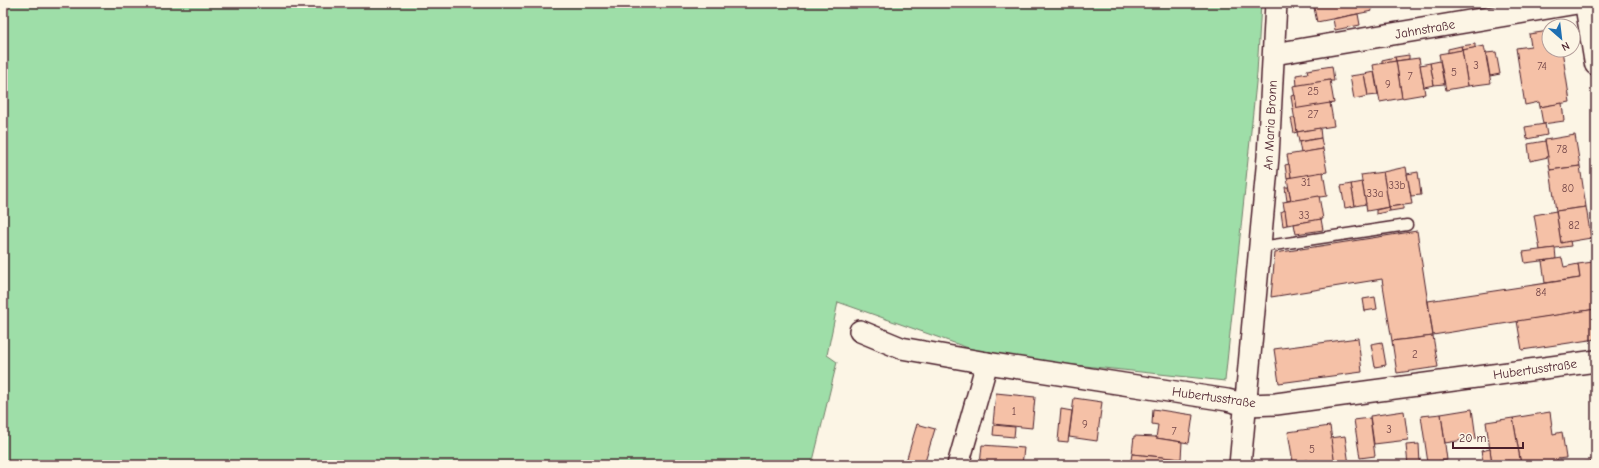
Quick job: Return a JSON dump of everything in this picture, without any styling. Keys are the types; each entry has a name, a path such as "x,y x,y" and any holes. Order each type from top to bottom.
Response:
{"main road":[{"path":"1586,3 1596,64"}],"street":[{"name":"An Maria Bronn","path":"1240,465 1247,405 1261,247 1268,157 1276,3"},
{"name":"Jahnstraße","path":"1274,54 1576,3"},
{"name":"Hubertusstraße","path":"860,331 901,348 987,363 1228,400 1247,405 1276,404 1596,361"},
{"path":"958,465 987,363"}],"lane":[{"path":"1261,247 1408,225"}],"green space":[{"path":"3,3 1261,3 1257,73 1225,381 991,356 838,302 827,355 837,362 812,465 3,465"}],"building":[{"path":"1313,3 1370,3 1372,11 1317,22"},
{"path":"1358,14 1360,25 1335,30 1333,19"},
{"path":"1541,32 1541,58 1563,58 1570,102 1540,107 1539,102 1525,105 1516,48 1531,46 1529,34"},
{"path":"1475,44 1475,48 1462,50 1461,46"},
{"path":"1461,46 1462,50 1448,53 1448,49"},
{"path":"1484,46 1491,83 1468,86 1462,50"},
{"path":"1462,50 1468,86 1446,90 1439,54"},
{"path":"1496,52 1500,74 1490,76 1486,53"},
{"path":"1409,55 1409,59 1396,61 1395,57"},
{"path":"1395,57 1396,61 1382,64 1382,60"},
{"path":"1419,58 1425,94 1402,98 1396,61"},
{"path":"1396,61 1402,98 1380,102 1373,65"},
{"path":"1440,61 1444,84 1434,85 1430,63"},
{"path":"1430,63 1434,85 1424,87 1420,65"},
{"path":"1332,66 1334,81 1330,80 1297,86 1296,75 1308,73 1307,70"},
{"path":"1374,72 1378,95 1368,96 1364,74"},
{"path":"1364,74 1368,96 1354,99 1350,76"},
{"path":"1330,80 1334,103 1297,109 1293,86"},
{"path":"1295,95 1297,109 1293,109 1291,96"},
{"path":"1330,103 1334,126 1297,132 1293,109"},
{"path":"1562,103 1564,121 1543,124 1540,107"},
{"path":"1291,118 1295,118 1297,132 1294,133"},
{"path":"1545,124 1547,135 1527,139 1525,127"},
{"path":"1320,128 1321,138 1299,142 1297,132"},
{"path":"1575,135 1580,166 1550,170 1545,140"},
{"path":"1321,138 1323,149 1301,153 1299,142"},
{"path":"1545,141 1548,157 1530,161 1528,144"},
{"path":"1323,149 1327,172 1291,178 1287,155"},
{"path":"1289,164 1291,177 1287,178 1285,165"},
{"path":"1580,166 1586,207 1556,211 1550,170"},
{"path":"1406,167 1412,204 1389,207 1383,172"},
{"path":"1323,172 1327,196 1291,201 1287,178"},
{"path":"1383,172 1389,207 1367,211 1361,175"},
{"path":"1418,172 1421,195 1411,196 1407,174"},
{"path":"1362,182 1366,204 1355,206 1351,184"},
{"path":"1351,184 1355,206 1345,208 1341,186"},
{"path":"1285,187 1288,187 1291,200 1287,201"},
{"path":"1319,196 1323,219 1287,225 1283,202"},
{"path":"1403,205 1403,209 1390,211 1389,207"},
{"path":"1389,207 1390,211 1376,214 1376,210"},
{"path":"1586,207 1591,238 1561,243 1556,211"},
{"path":"1285,210 1287,225 1283,226 1281,212"},
{"path":"1556,211 1561,243 1570,241 1571,246 1540,250 1534,215"},
{"path":"1321,219 1323,230 1296,234 1294,224"},
{"path":"1417,231 1433,336 1392,341 1382,279 1271,297 1275,253"},
{"path":"1555,248 1556,259 1525,263 1523,252"},
{"path":"1562,258 1564,267 1578,264 1580,278 1545,283 1542,261"},
{"path":"1593,262 1596,282 1596,309 1433,335 1428,301 1580,278 1578,264"},
{"path":"1375,297 1377,309 1365,311 1363,299"},
{"path":"1596,309 1596,339 1522,350 1517,321"},
{"path":"1433,336 1438,367 1397,373 1392,341"},
{"path":"1358,338 1362,372 1279,383 1274,349"},
{"path":"1382,342 1386,365 1375,367 1371,344"},
{"path":"996,393 1035,397 1032,428 993,424"},
{"path":"1074,398 1102,402 1097,441 1069,437"},
{"path":"1061,409 1072,411 1068,442 1058,441"},
{"path":"1153,409 1193,415 1189,443 1156,438 1158,425 1152,424"},
{"path":"1472,409 1476,438 1445,443 1441,414"},
{"path":"1404,411 1408,440 1374,444 1370,416"},
{"path":"1550,412 1553,434 1562,432 1566,458 1557,459 1558,465 1521,465 1513,418"},
{"path":"1441,414 1447,460 1428,463 1421,416"},
{"path":"1370,418 1375,456 1360,458 1354,420"},
{"path":"1513,418 1521,465 1509,465 1509,461 1492,464 1486,422"},
{"path":"917,424 935,429 924,465 905,465"},
{"path":"994,425 1015,427 1014,437 993,435"},
{"path":"1330,426 1335,462 1309,465 1308,460 1293,462 1288,432"},
{"path":"1134,436 1156,437 1182,442 1181,459 1132,454"},
{"path":"1345,436 1349,465 1335,465 1331,438"},
{"path":"1419,444 1420,464 1408,465 1406,445"},
{"path":"982,445 1024,448 1022,465 980,465"},
{"path":"1490,449 1492,464 1484,465 1481,451"},
{"path":"1132,454 1181,459 1180,465 1130,465"},
{"path":"1509,461 1509,465 1492,464"},
{"path":"1594,461 1595,465 1566,465"}]}
